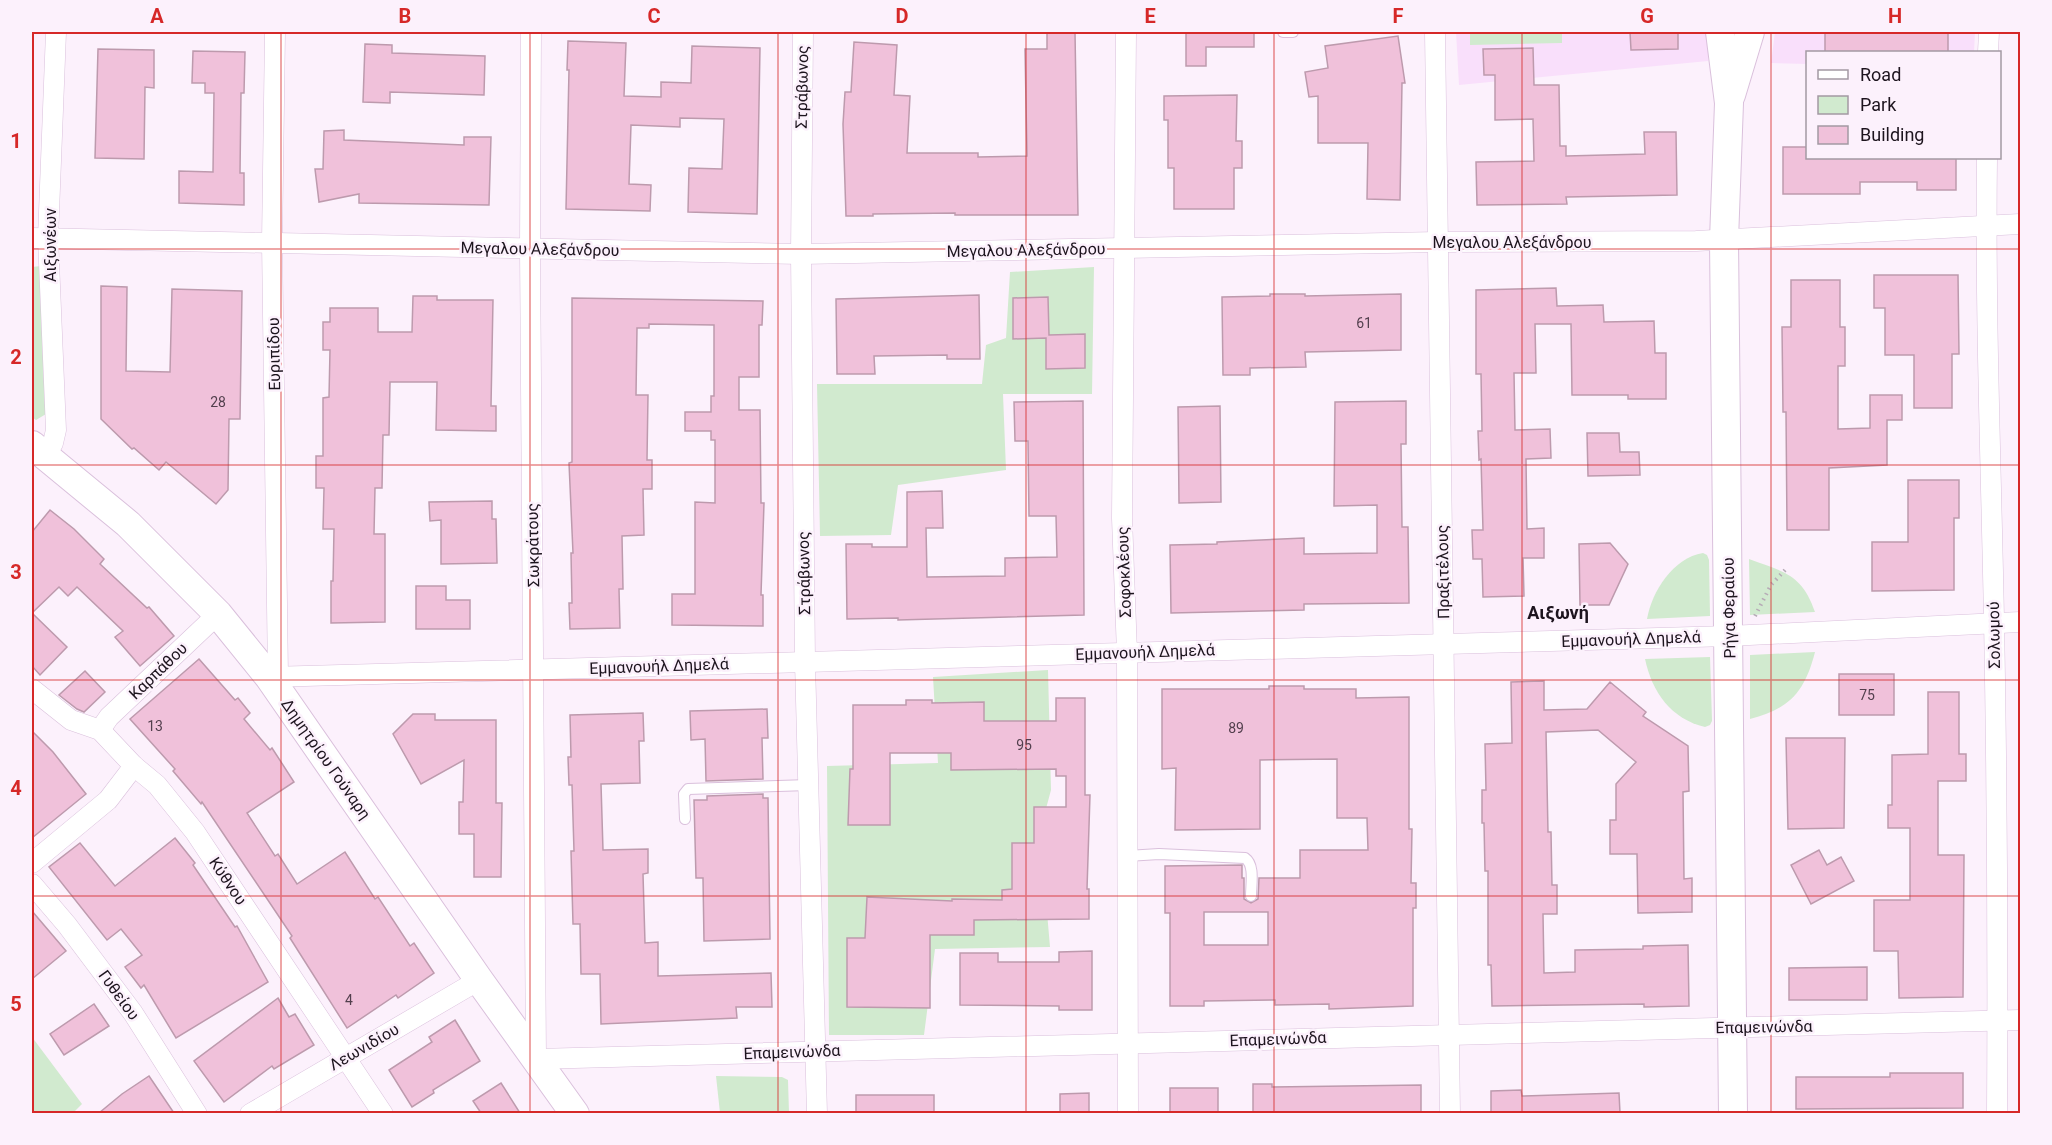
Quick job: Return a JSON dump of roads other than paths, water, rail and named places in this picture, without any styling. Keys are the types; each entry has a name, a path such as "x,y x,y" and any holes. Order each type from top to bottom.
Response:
{"street":[{"name":"Αιξωνέων","path":"39,450 53,443 56,430 40,238 56,32"},
{"name":"Ευριπίδου","path":"274,677 272,242 275,32"},
{"name":"Σωκράτους","path":"531,32 536,1059"},
{"name":"Στράβωνος","path":"803,32 801,254 805,662 817,1113"},
{"name":"Σοφοκλέους","path":"1126,32 1122,518 1127,653 1128,1113"},
{"name":"Πραξιτέλους","path":"1435,32 1450,1113"},
{"name":"Ρήγα Φεραίου","path":"1720,32 1729,103 1724,240 1738,636 1732,1027 1733,1113"},
{"name":"Ρήγα Φεραίου","path":"1729,103 1750,32"},
{"path":"1988,51 1989,32"},
{"name":"Σολωμού","path":"1987,159 1986,225 1994,622 1997,1113"},
{"name":"Μεγαλου Αλεξάνδρου","path":"40,238 801,254 1438,242 1724,240 2020,224"},
{"name":"Δημητρίου Γούναρη","path":"39,450 128,524 218,614 274,677 479,981 575,1113"},
{"name":"Καρπάθου","path":"100,730 109,717 218,614"},
{"name":"Εμμανουήλ Δημελά","path":"274,677 1738,636 2020,622"},
{"name":"Κύθνου","path":"32,689 70,720 100,730 134,766 157,785 195,832 383,1113"},
{"path":"32,864 108,800 134,766"},
{"name":"Γυθείου","path":"32,884 67,925 133,1013 197,1113"},
{"name":"Λεωνιδίου","path":"250,1113 479,981"},
{"name":"Επαμεινώνδα","path":"536,1059 2020,1020"}],"lane":[{"path":"1283,32 1293,32"},
{"path":"685,819 684,794 688,789 809,785"},
{"path":"1127,856 1159,854 1245,858 1250,861 1251,866 1251,896"}],"district":[{"name":"Αιξωνή","path":"1558,612"}]}
